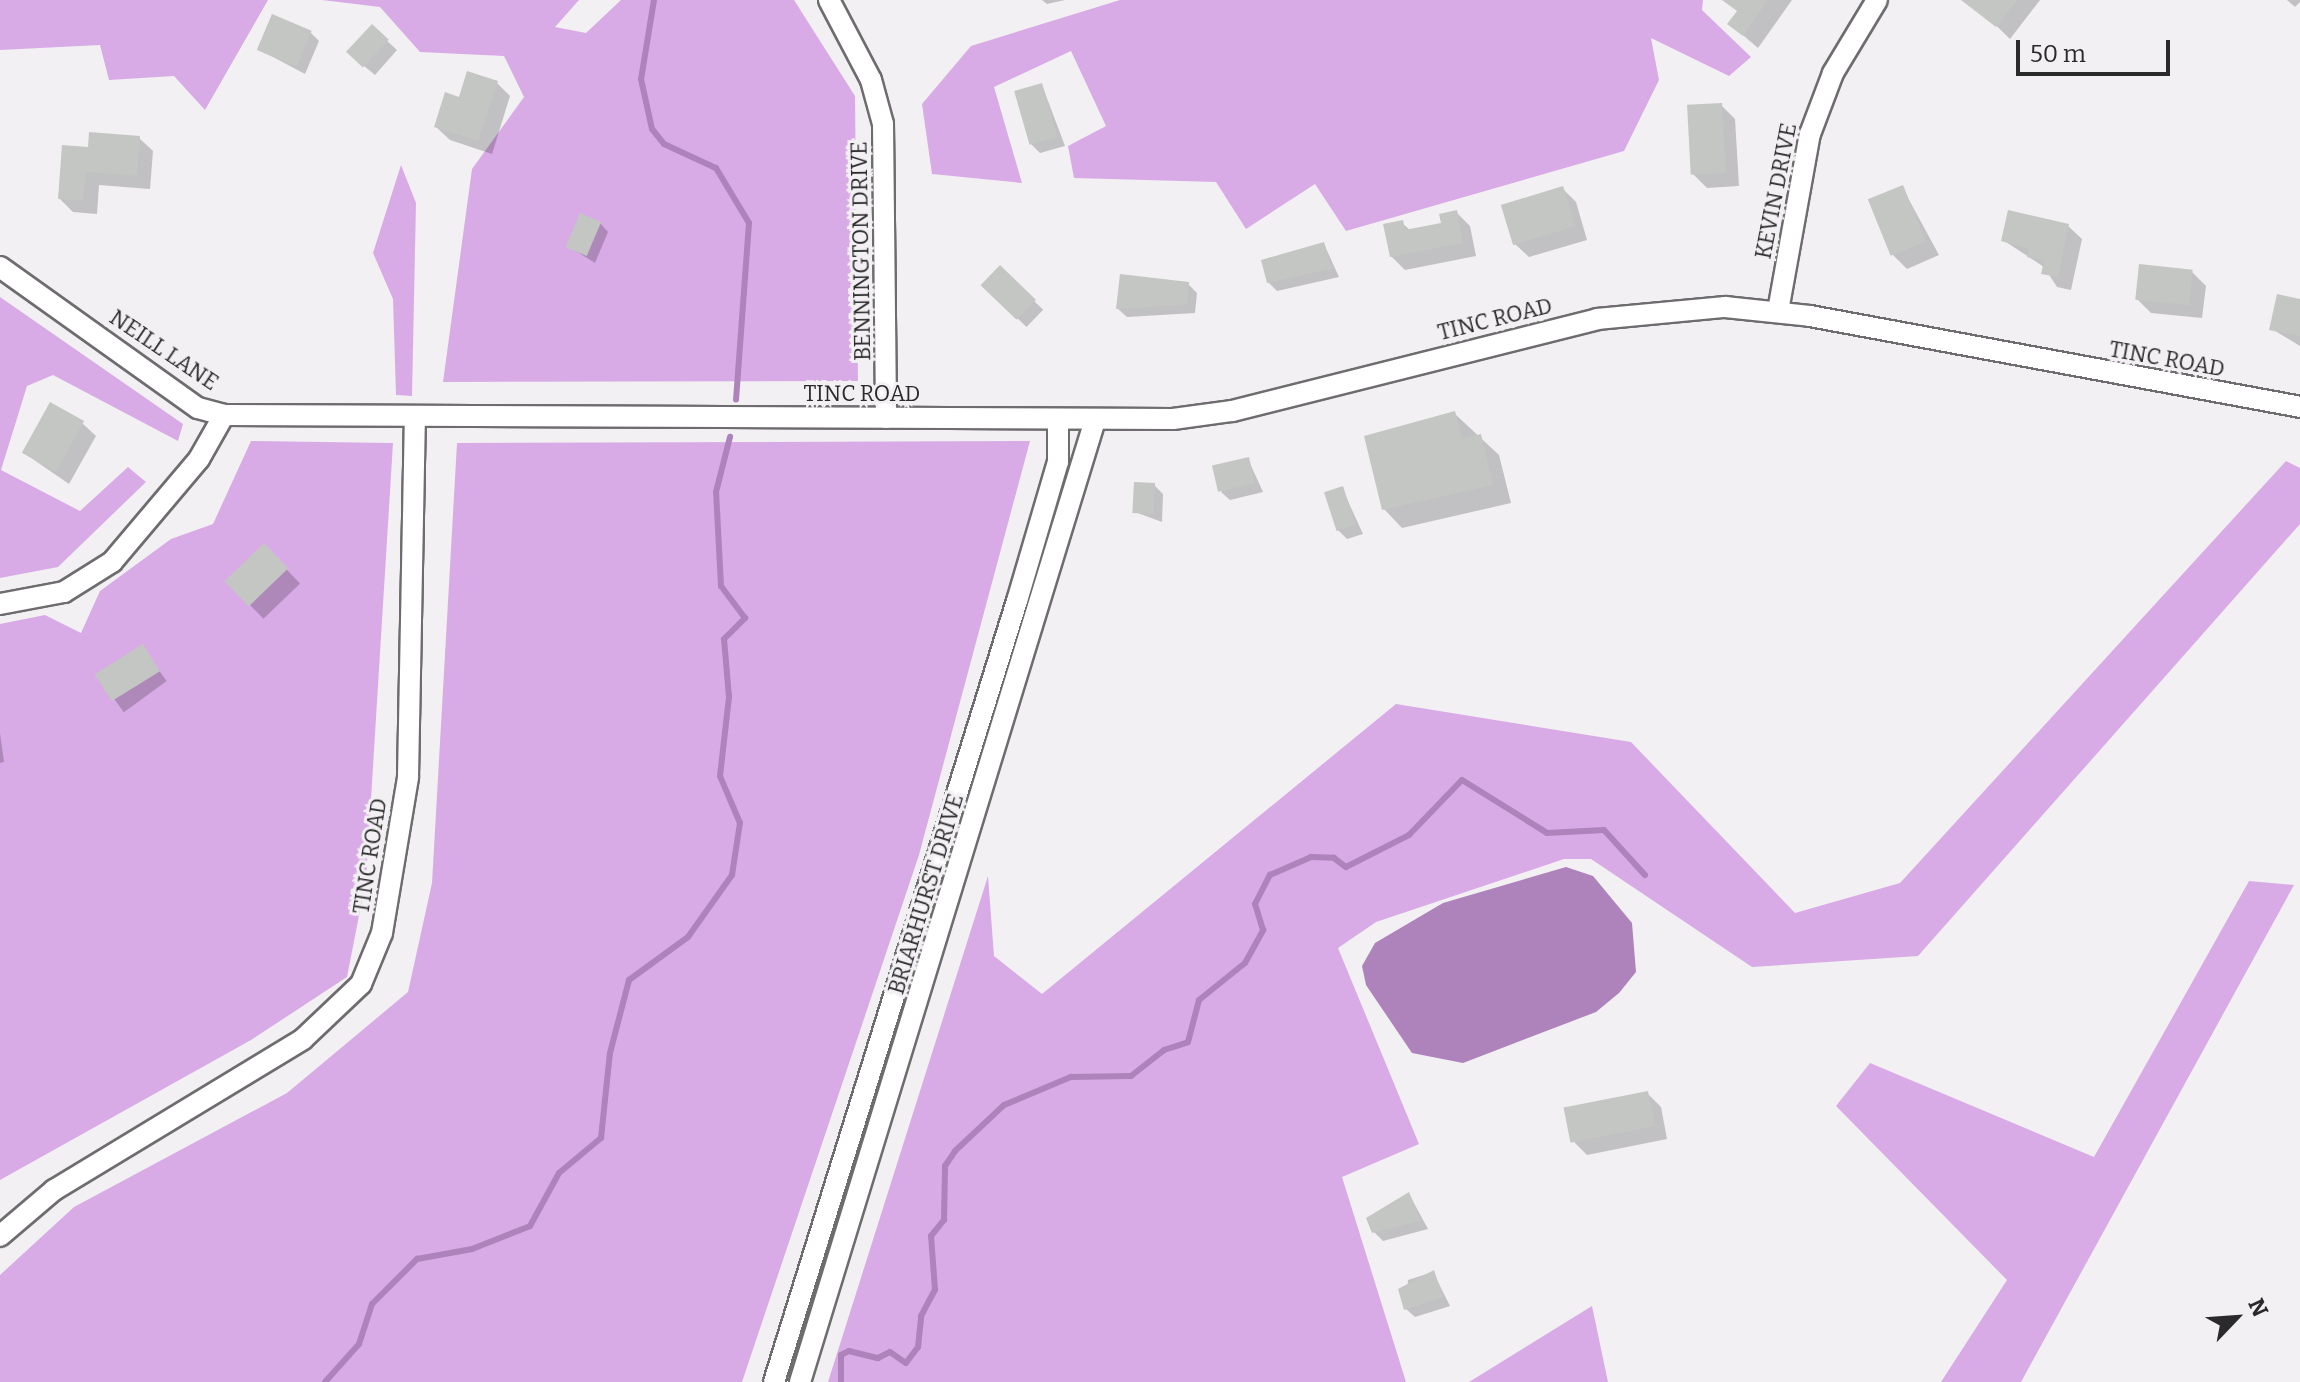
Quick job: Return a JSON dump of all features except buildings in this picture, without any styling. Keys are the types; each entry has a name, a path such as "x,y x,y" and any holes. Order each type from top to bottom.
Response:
{"street":[{"name":"BENNINGTON DRIVE","path":"829,0 864,63 883,124 886,418"},
{"name":"KEVIN DRIVE","path":"1778,311 1810,134 1833,73 1877,0"},
{"name":"NEILL LANE","path":"0,267 198,408 224,415 415,420"},
{"name":"TINC ROAD","path":"0,1236 54,1190 303,1039 345,1004 367,972 382,933 408,777 415,420 1095,420 1232,411 1622,314 1778,311 2300,407"},
{"path":"0,604 64,592 112,562 199,459 224,415"},
{"name":"BRIARHURST DRIVE","path":"774,1382 1034,545 1058,462 1058,419"},
{"name":"BRIARHURST DRIVE","path":"800,1382 1095,420"}],"shaded area":[{"path":"0,0 268,0 205,110 174,76 109,80 100,45 0,50"},
{"path":"322,0 579,0 555,27 586,33 621,0 794,0 855,96 858,381 443,382 472,169 524,97 504,56 420,52 380,7"},
{"path":"1120,0 1703,0 1702,10 1751,57 1729,76 1651,38 1659,80 1624,151 1346,231 1315,184 1246,229 1216,182 1074,178 1068,146 1106,126 1071,51 994,87 1022,183 932,174 922,104 971,46"},
{"path":"401,165 416,203 412,396 396,395 393,299 373,253"},
{"path":"0,297 183,424 178,441 53,375 27,386 1,470 80,511 128,467 146,482 58,567 0,578"},
{"path":"251,441 393,443 366,880 347,977 251,1040 0,1180 0,624 45,615 81,633 100,591 171,539 213,524"},
{"path":"1030,441 919,855 742,1382 0,1382 0,1275 74,1207 287,1093 408,992 432,883 457,443"},
{"path":"2286,461 2300,468 2300,524 1918,956 1752,967 1591,859 1564,859 1376,922 1338,948 1419,1144 1342,1177 1406,1382 828,1382 988,876 994,956 1042,994 1396,704 1631,742 1795,913 1900,883"},
{"path":"1566,867 1593,876 1632,923 1636,972 1619,993 1596,1012 1463,1063 1412,1053 1366,985 1362,966 1375,943 1443,903"},
{"path":"2249,881 2294,885 2021,1382 1941,1382 2007,1280 1836,1106 1870,1063 2094,1157"},
{"path":"1592,1306 1608,1382 1469,1382"}],"waterway":[{"path":"654,0 641,79 652,129 664,144 716,168 749,223 736,400"},
{"path":"325,1382 359,1344 372,1304 417,1259 472,1249 530,1226 559,1173 601,1138 610,1053 629,980 688,937 732,875 740,823 720,776 729,697 724,639 745,618 721,586 716,492 730,437"},
{"path":"841,1382 841,1355 849,1351 878,1358 890,1352 906,1363 918,1347 921,1316 935,1290 931,1236 944,1220 945,1166 955,1151 1004,1105 1071,1077 1131,1076 1164,1050 1188,1042 1199,1000 1245,963 1263,930 1255,904 1270,875 1311,857 1334,858 1346,867 1409,835 1462,780 1547,833 1604,830 1645,875"}]}
